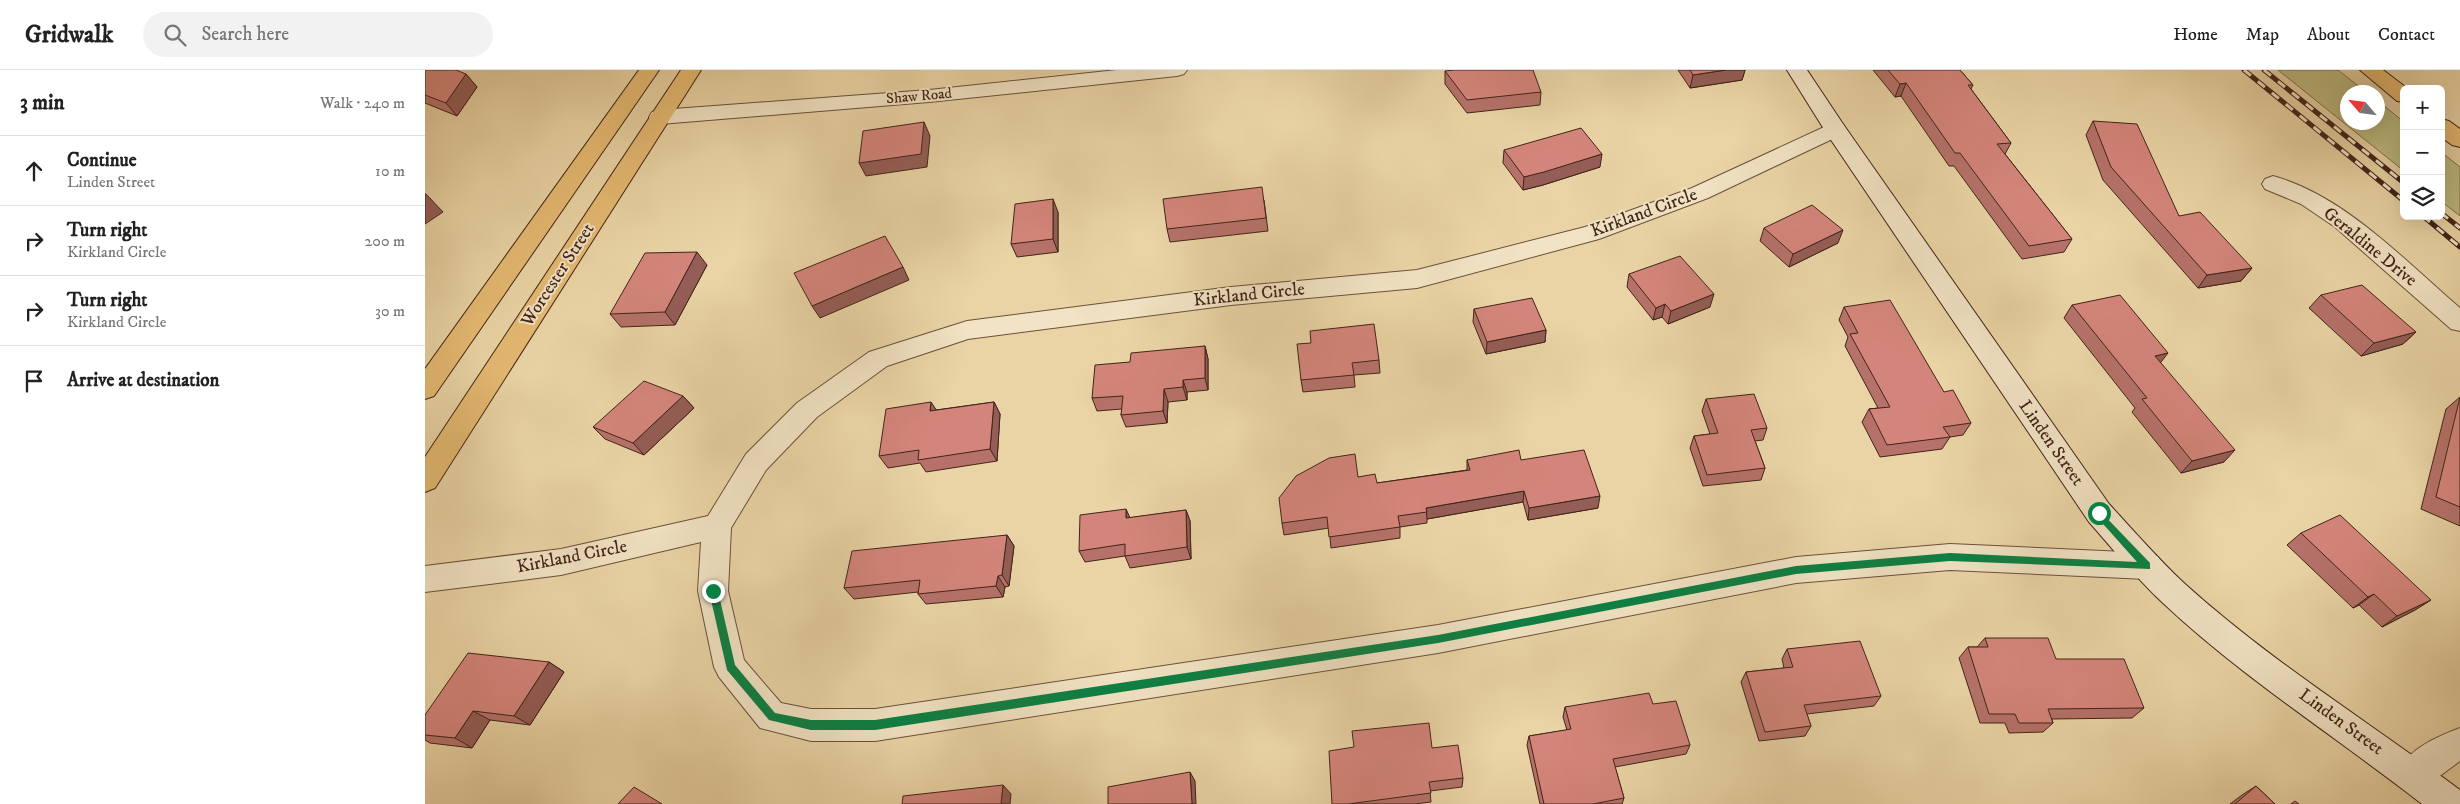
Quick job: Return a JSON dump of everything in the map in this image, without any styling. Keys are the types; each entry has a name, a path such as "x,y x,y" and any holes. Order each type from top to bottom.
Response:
{"main road":[{"path":"425,389 649,70"},
{"name":"Worcester Street","path":"425,480 691,70"},
{"path":"2370,70 2400,93"},
{"path":"2445,129 2460,140"}],"street":[{"name":"Shaw Road","path":"660,117 929,96 1177,70"},
{"name":"Linden Street","path":"1797,70 1835,129 2099,513 2147,566 2185,604 2252,657 2450,804"},
{"name":"Kirkland Circle","path":"1835,129 1700,193 1591,233 1417,279 1231,296 967,330 878,358 807,410 756,462 717,526 713,591 730,667 772,717 811,725 875,725 1418,642 1796,570 1950,557 2147,566"},
{"name":"Geraldine Drive","path":"2273,184 2309,199 2343,221 2460,322"},
{"name":"Kirkland Circle","path":"425,579 561,562 717,526"},
{"path":"2413,775 2443,752 2460,744"}],"shaded area":[{"path":"2278,70 2338,70 2357,85 2340,85 2340,120"},
{"path":"2385,107 2400,119 2400,168 2353,130 2385,130"},
{"path":"2445,155 2460,167 2460,216 2445,204"}],"building":[{"path":"425,70 456,70 466,74 446,103 425,95"},
{"path":"1533,70 1541,92 1467,100 1445,71"},
{"path":"1690,70 1726,70 1693,75"},
{"path":"1888,70 1960,70 1973,85 1968,85 2011,143 1997,144 2072,239 2029,246 1960,153 1955,153 1906,83 1900,84"},
{"path":"2093,121 2137,124 2179,216 2200,212 2252,268 2207,275 2111,167"},
{"path":"924,122 921,154 859,163 863,131"},
{"path":"1581,128 1602,154 1524,177 1504,150"},
{"path":"1262,187 1266,218 1167,229 1163,199"},
{"path":"1053,199 1053,239 1011,244 1015,204"},
{"path":"1812,205 1843,230 1793,254 1764,228"},
{"path":"885,236 903,267 812,306 794,273"},
{"path":"697,252 665,312 610,314 645,253"},
{"path":"1680,256 1714,294 1671,311 1665,304 1656,308 1629,274"},
{"path":"2362,285 2416,332 2374,343 2321,295"},
{"path":"2120,295 2168,353 2155,356 2235,450 2192,461 2142,399 2147,398 2072,305"},
{"path":"1532,298 1546,330 1487,342 1474,309"},
{"path":"1890,300 1944,392 1953,390 1971,423 1943,427 1950,437 1887,445 1869,409 1890,407 1850,334 1858,333 1844,307"},
{"path":"1374,324 1379,360 1352,363 1354,375 1301,380 1297,344 1311,343 1310,331"},
{"path":"1205,346 1205,378 1183,380 1183,387 1164,389 1163,411 1121,415 1123,396 1092,398 1095,365 1130,362 1131,353"},
{"path":"644,381 683,396 633,443 593,427"},
{"path":"1754,394 1767,428 1751,430 1765,468 1707,475 1694,436 1718,433 1706,399"},
{"path":"2460,397 2460,507 2436,497"},
{"path":"931,402 930,411 994,402 990,449 918,460 919,450 879,456 886,409"},
{"path":"1519,450 1521,460 1584,450 1600,496 1529,508 1524,491 1426,508 1427,512 1398,516 1400,527 1329,537 1327,517 1282,523 1279,498 1296,476 1329,458 1355,454 1358,477 1375,474 1377,483 1470,470 1467,460"},
{"path":"1126,509 1126,518 1186,510 1187,547 1125,556 1125,544 1079,551 1080,515"},
{"path":"2340,515 2431,600 2397,616 2374,594 2368,597 2301,533"},
{"path":"1007,535 1002,575 998,576 996,586 918,594 920,580 844,588 852,551"},
{"path":"1985,638 2048,638 2056,659 2124,659 2144,708 2048,709 2053,723 2019,723 2015,714 1989,714 1968,647 1988,647"},
{"path":"1860,641 1881,696 1804,705 1811,726 1765,732 1746,672 1793,667 1787,649"},
{"path":"468,653 549,662 514,716 473,711 455,738 425,735 425,715"},
{"path":"1649,693 1653,704 1676,701 1690,745 1613,759 1624,798 1593,804 1544,804 1529,736 1571,729 1565,707"},
{"path":"1429,723 1432,748 1458,745 1463,778 1429,782 1431,793 1348,804 1332,804 1329,751 1354,747 1352,731"},
{"path":"1190,772 1192,804 1108,804 1108,787"},
{"path":"1003,785 1001,804 902,804 903,796"},
{"path":"2256,786 2275,804 2235,804"},
{"path":"634,787 662,804 618,804"}],"railway":[{"path":"2244,70 2400,198"},
{"path":"2264,70 2400,180"},
{"path":"2445,216 2460,228"},
{"path":"2428,220 2460,247"}],"route":[{"path":"713,591 730,667 772,717 811,725 875,725 1438,639 1796,570 1950,557 2147,566 2099,513"}]}
